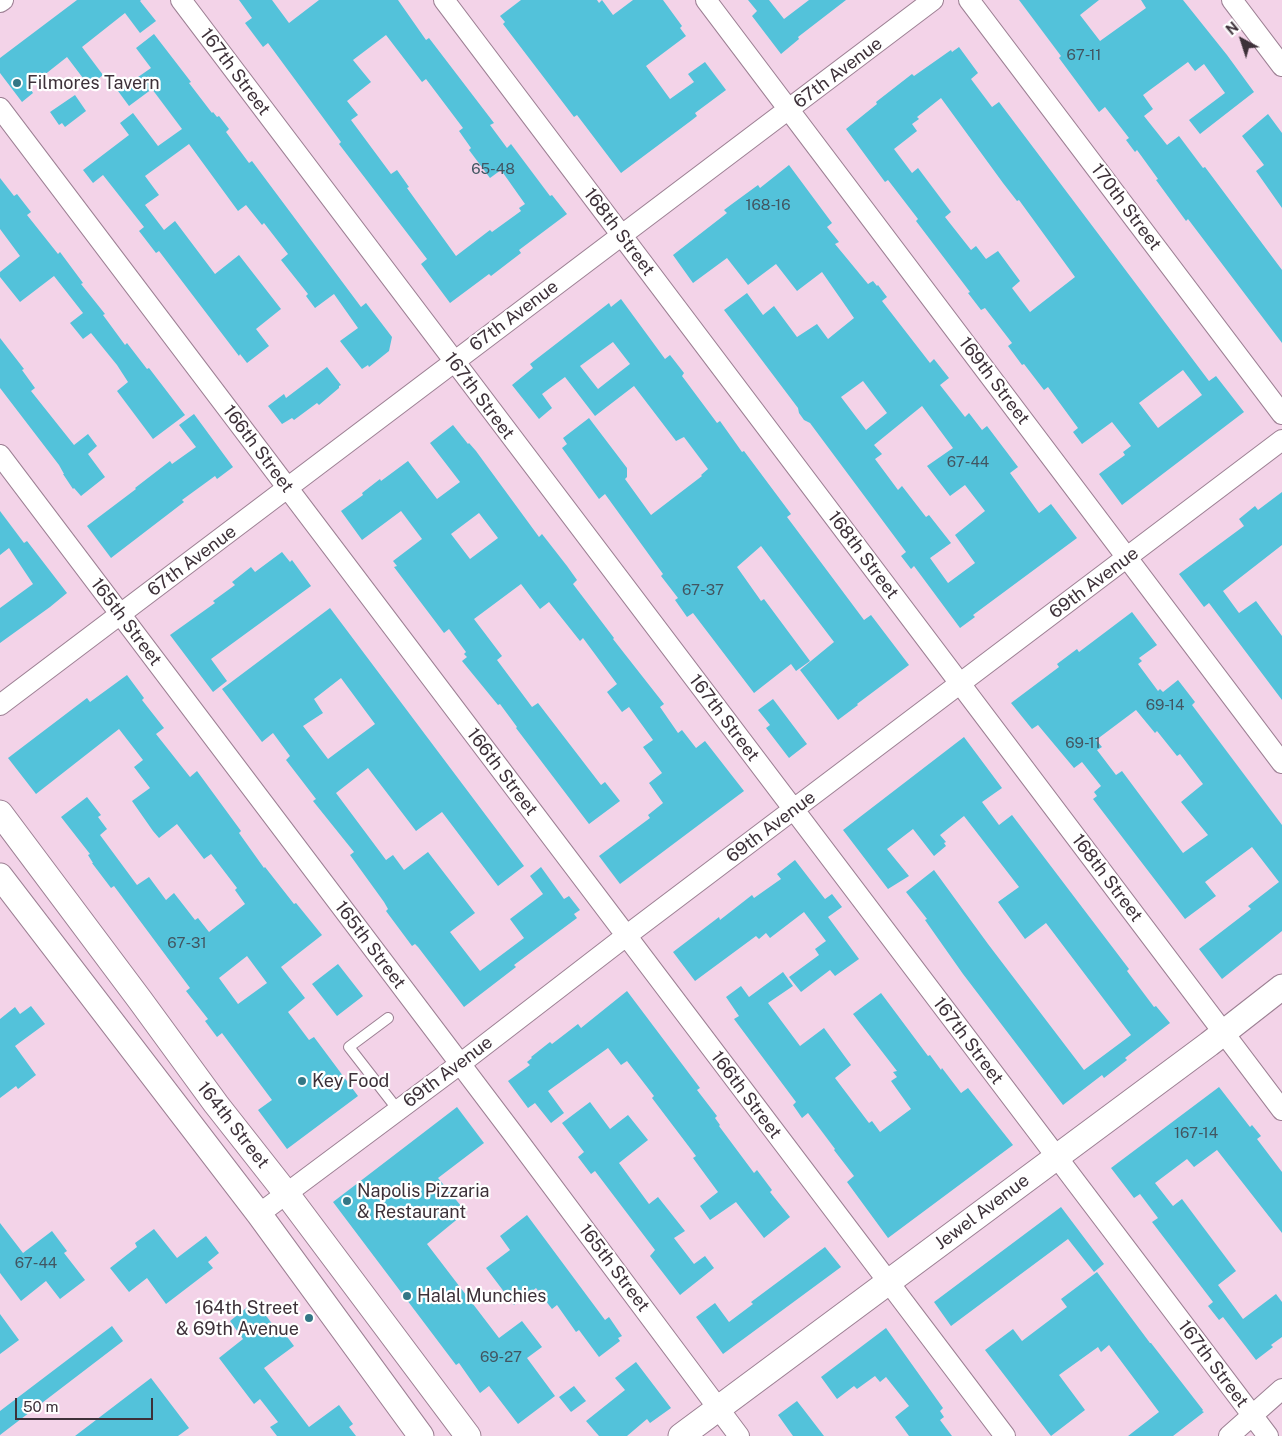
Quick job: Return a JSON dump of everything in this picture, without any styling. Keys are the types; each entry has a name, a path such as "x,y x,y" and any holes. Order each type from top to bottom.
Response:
{"street":[{"name":"167th Street","path":"181,0 1268,1436"},
{"name":"168th Street","path":"444,0 1282,1110"},
{"name":"169th Street","path":"706,0 1282,762"},
{"name":"67th Avenue","path":"0,705 933,0"},
{"name":"170th Street","path":"969,0 1282,414"},
{"path":"1232,0 1282,66"},
{"name":"166th Street","path":"0,108 1005,1436"},
{"name":"69th Avenue","path":"259,1214 460,1064 626,936 1282,440"},
{"name":"165th Street","path":"0,455 739,1436"},
{"name":"164th Street","path":"0,813 216,1104 286,1193 468,1436"},
{"name":"164th Street","path":"0,876 259,1214 421,1436"},
{"name":"Jewel Avenue","path":"681,1436 1223,1033 1282,987"},
{"path":"1229,1436 1282,1389"}],"lane":[{"path":"388,1018 349,1047 398,1110"}],"building":[{"path":"77,0 141,0 156,21 140,33 125,13 82,47 103,75 89,86 67,57 29,87 33,93 22,102 0,73 0,58"},
{"path":"239,0 272,0 289,23 319,0 398,0 426,40 429,38 494,123 490,125 507,148 511,144 550,196 552,195 567,214 519,250 521,253 491,276 489,274 450,303 421,264 427,259 339,144 341,142 268,43 263,47 245,23 252,18","holes":["386,35 422,82 426,79 463,128 459,131 471,148 469,150 490,178 501,170 525,204 519,208 521,211 492,232 490,230 456,256 407,188 409,187 397,170 391,174 351,120 358,115 347,101 371,82 353,60"]},
{"path":"521,0 597,0 599,3 602,0 613,15 633,0 663,0 682,26 680,28 686,36 646,66 670,99 694,82 688,74 705,62 726,90 695,113 697,116 692,120 621,173 577,115 574,117 503,24 505,22 500,16"},
{"path":"748,0 769,0 784,19 809,0 846,0 798,37 799,39 781,54 752,16 757,11"},
{"path":"1019,0 1099,0 1080,15 1100,41 1146,8 1141,0 1183,0 1227,55 1254,92 1200,134 1189,120 1225,93 1204,64 1195,71 1188,62 1143,95 1153,109 1144,116 1167,145 1179,136 1203,168 1205,167 1282,270 1282,343 1188,219 1186,221 1137,150 1135,152 1126,140 1129,138 1105,107 1099,112 1059,58 1061,56"},
{"path":"154,34 212,113 217,117 219,116 229,129 226,132 249,163 252,161 361,307 366,303 392,337 389,351 369,367 368,365 362,369 340,341 358,328 334,294 315,308 306,296 308,294 281,260 288,254 264,223 262,225 246,205 238,211 189,144 145,176 159,195 145,205 164,230 175,221 215,274 239,255 281,309 256,329 269,346 247,363 240,354 239,356 159,251 156,253 139,231 144,227 103,175 93,183 83,170 129,135 120,123 133,113 158,146 182,129 152,89 129,106 118,91 151,68 136,48"},
{"path":"959,47 978,73 971,79 992,107 999,102 1209,381 1216,376 1244,412 1122,505 1099,474 1125,455 1123,452 1131,446 1112,422 1082,444 1073,432 1078,428 1048,387 1044,390 1024,364 1022,365 1008,346 1012,343 985,308 981,310 968,293 970,292 916,221 918,219 888,180 885,182 846,129 877,104 876,102 912,74 914,76 951,50 952,52","holes":["941,98 1075,277 1030,312 1012,288 1020,281 998,251 986,259 976,246 971,250 945,217 951,212 918,168 912,173 894,149 917,131 912,124 919,119 917,117","1183,370 1202,395 1158,428 1139,403"]},
{"path":"75,95 86,111 65,127 62,123 59,125 50,112"},
{"path":"1268,114 1282,133 1282,208 1256,171 1264,165 1242,136"},
{"path":"789,165 832,223 827,227 839,242 835,244 868,284 873,281 878,285 887,297 882,301 930,363 934,359 949,378 940,385 965,417 969,413 982,430 987,426 1018,467 1010,473 1039,513 1051,504 1077,538 973,615 975,617 960,628 914,566 911,569 901,556 906,552 810,423 804,420 798,408 724,310 747,293 763,315 774,306 797,337 817,324 828,339 854,318 822,272 797,291 776,264 748,285 727,258 693,283 673,255 727,213 724,210 758,185 760,188","holes":["863,381 887,413 866,430 841,397","922,406 953,448 927,466 950,496 965,485 985,511 955,535 975,563 948,583 930,558 951,543 929,515 926,517 902,486 898,490 875,459 882,454 874,445"]},
{"path":"0,178 14,196 17,194 31,212 27,215 58,254 60,252 125,345 127,343 147,369 149,368 185,415 153,439 117,391 128,382 117,365 91,333 83,339 70,323 83,313 54,276 20,302 0,277 0,272 20,256 0,229"},
{"path":"621,299 665,359 670,355 684,373 682,376 717,423 720,421 791,514 787,517 864,620 871,615 909,665 838,720 800,670 834,642 761,546 737,567 761,601 764,599 810,661 796,671 791,664 754,693 693,613 687,617 675,600 678,598 661,576 663,574 605,494 599,499 562,448 567,444 563,438 589,418 627,468 627,477 625,479 651,515 702,476 708,469 684,437 676,441 634,386 595,416 565,377 542,394 552,408 539,419 512,385 533,368 530,364 609,303 611,307","holes":["613,342 630,364 598,389 580,366"]},
{"path":"0,338 24,369 22,370 35,388 31,391 74,445 88,434 97,446 88,454 105,477 81,496 73,489 59,465 0,388"},
{"path":"327,367 341,385 339,388 319,405 317,403 294,420 292,418 282,424 268,406 284,394 286,398"},
{"path":"194,414 233,467 217,479 215,476 182,500 184,502 111,558 87,526 170,461 172,464 196,447 179,425"},
{"path":"453,425 476,451 539,537 542,534 567,566 577,580 573,584 664,704 660,707 678,733 682,730 696,748 705,741 744,791 620,884 599,856 650,818 648,815 663,803 649,783 662,773 643,747 653,740 629,707 622,712 607,692 617,684 583,638 580,641 549,602 540,609 521,584 474,619 502,656 497,660 532,707 538,703 601,785 605,782 620,801 589,824 500,704 498,705 462,661 467,657 464,654 466,652 449,629 444,633 394,567 397,566 393,561 422,539 401,511 362,540 341,511 363,495 362,493 380,479 381,481 408,461 437,499 460,482 430,443","holes":["479,513 498,538 470,559 451,534"]},
{"path":"1282,492 1282,545 1223,591 1239,613 1256,601 1282,636 1282,700 1209,603 1204,607 1179,574 1244,526 1239,519 1255,506 1258,510"},
{"path":"0,511 24,543 27,541 67,593 0,643 0,608 33,584 9,548 0,555"},
{"path":"282,552 290,562 292,560 311,586 211,659 227,681 213,692 170,635 215,603 213,601 235,585 232,582 251,567 255,572"},
{"path":"330,608 524,866 498,886 442,812 416,831 368,768 336,793 386,860 393,855 404,870 428,852 475,913 450,932 480,971 524,938 510,919 543,894 530,876 541,867 564,899 569,896 580,910 574,914 577,918 514,965 516,967 464,1007 418,947 415,944 412,946 386,911 388,909 384,902 350,855 354,852 313,801 316,799 286,760 290,756 273,733 262,742 222,689","holes":["341,678 375,724 328,759 303,726 323,713 314,699"]},
{"path":"1132,612 1157,645 1139,658 1142,661 1138,664 1158,691 1160,689 1163,692 1178,680 1195,702 1192,705 1282,825 1282,931 1222,979 1199,949 1251,909 1248,906 1279,882 1252,847 1205,882 1216,896 1185,919 1093,799 1097,796 1094,792 1101,786 1082,762 1074,768 1038,725 1032,729 1011,703 1059,667 1057,664 1077,649 1079,652","holes":["1136,710 1155,733 1157,731 1177,756 1180,754 1203,784 1181,802 1208,835 1183,853 1122,771 1116,775 1097,750 1102,747 1096,740"]},
{"path":"127,675 144,698 142,700 164,728 156,734 190,777 197,771 241,831 239,833 264,868 322,935 281,967 305,998 288,1012 309,1040 314,1037 358,1096 287,1149 258,1110 272,1100 222,1033 217,1037 205,1021 208,1019 186,991 190,988 114,886 111,888 92,863 88,855 90,854 61,817 87,797 101,815 98,817 107,829 100,835 137,885 149,877 166,900 174,893 195,920 198,918 209,932 245,904 235,890 237,888 211,854 204,859 177,824 159,838 153,831 132,801 150,788 134,767 143,760 119,729 36,794 8,758 87,698 90,702","holes":["247,956 267,983 238,1004 219,978"]},
{"path":"773,699 807,744 789,758 766,728 770,725 758,710"},
{"path":"964,737 1002,788 982,802 999,825 1012,815 1129,969 1127,971 1154,1007 1156,1006 1170,1023 1125,1058 1127,1060 1104,1078 1102,1075 1063,1105 963,974 925,920 927,919 906,892 934,870 1084,1070 1131,1035 1046,923 1025,939 998,902 1019,887 964,816 940,835 946,842 944,843 946,846 934,856 913,829 887,849 909,876 888,889 843,830"},
{"path":"795,860 825,899 832,894 842,907 828,917 859,959 835,976 830,970 801,992 789,977 819,955 815,949 826,941 804,912 770,938 766,933 759,939 756,936 695,981 673,952 719,917 720,920 752,895 754,898 781,879 777,874"},
{"path":"338,964 363,996 337,1016 312,984"},
{"path":"783,972 793,986 768,1003 800,1046 824,1028 851,1065 835,1078 869,1123 872,1121 880,1132 911,1109 891,1081 897,1077 893,1072 897,1071 853,1014 881,993 928,1056 930,1055 941,1070 942,1068 961,1093 968,1088 1013,1145 888,1238 847,1182 854,1176 808,1113 802,1118 793,1105 796,1102 734,1019 739,1016 726,997 741,986 749,997"},
{"path":"627,991 700,1088 697,1090 717,1116 715,1118 719,1126 754,1173 757,1170 772,1190 770,1192 790,1217 764,1238 736,1202 710,1220 700,1206 718,1192 693,1158 696,1156 652,1098 654,1096 627,1061 621,1065 608,1048 548,1091 564,1113 551,1123 535,1103 528,1108 508,1081 530,1065 527,1062 531,1057 550,1042 552,1044 578,1024 581,1028"},
{"path":"31,1006 45,1024 15,1046 36,1075 18,1089 16,1086 0,1098 0,1019 15,1007 20,1014"},
{"path":"1219,1087 1250,1127 1252,1125 1261,1136 1257,1139 1282,1172 1282,1233 1217,1150 1194,1167 1187,1159 1155,1183 1173,1206 1182,1199 1236,1271 1218,1285 1243,1319 1276,1294 1282,1302 1282,1337 1271,1345 1273,1347 1256,1360 1223,1317 1219,1320 1208,1306 1213,1302 1152,1222 1158,1218 1140,1194 1134,1198 1111,1168"},
{"path":"590,1102 610,1129 628,1115 648,1140 619,1163 649,1204 658,1197 685,1231 674,1238 694,1264 705,1256 714,1268 680,1295 650,1256 655,1250 595,1171 591,1174 578,1157 584,1152 562,1123"},
{"path":"457,1107 484,1143 438,1178 466,1212 427,1244 499,1338 522,1321 542,1347 527,1358 555,1396 518,1424 489,1386 480,1393 459,1363 456,1365 333,1202"},
{"path":"1061,1207 1104,1264 1094,1272 1068,1239 951,1326 934,1302"},
{"path":"527,1215 605,1320 609,1317 622,1336 618,1338 620,1341 599,1357 579,1330 576,1332 557,1305 552,1309 536,1288 514,1305 486,1268 510,1250 500,1236"},
{"path":"0,1223 23,1253 52,1231 67,1251 64,1253 85,1280 60,1299 46,1281 21,1301 0,1273"},
{"path":"154,1229 177,1258 206,1236 219,1253 208,1262 213,1268 166,1304 147,1278 129,1292 110,1268 137,1247 135,1243"},
{"path":"825,1247 841,1267 723,1354 696,1317 715,1303 729,1322 753,1304 751,1302"},
{"path":"1097,1272 1204,1412 1173,1436 1128,1436 1159,1412 1109,1345 1101,1352 1098,1347 1059,1375 1085,1410 1051,1436 985,1350 1013,1329 1022,1341 1067,1307 1061,1299"},
{"path":"255,1301 276,1329 279,1326 294,1346 264,1368 309,1427 339,1405 353,1424 349,1427 356,1436 277,1436 270,1427 278,1422 260,1399 254,1404 219,1358 243,1339 230,1321"},
{"path":"0,1314 19,1340 0,1354"},
{"path":"112,1326 123,1341 0,1435 0,1411"},
{"path":"886,1328 943,1408 940,1411 944,1417 940,1420 952,1436 909,1436 895,1417 909,1406 886,1377 880,1382 875,1376 857,1389 854,1386 837,1399 821,1377"},
{"path":"636,1362 671,1408 650,1423 647,1419 627,1436 599,1436 586,1421 625,1390 615,1378"},
{"path":"151,1378 189,1428 178,1436 75,1436"},
{"path":"574,1386 586,1401 571,1412 559,1397"},
{"path":"797,1401 824,1436 793,1436 778,1415"}],"place":[{"name":"Filmores Tavern","path":"17,83"},
{"name":"Key Food","path":"302,1081"},
{"name":"Napolis Pizzaria & Restaurant","path":"347,1201"},
{"name":"Halal Munchies","path":"407,1296"},
{"name":"164th Street & 69th Avenue","path":"309,1318"}]}
